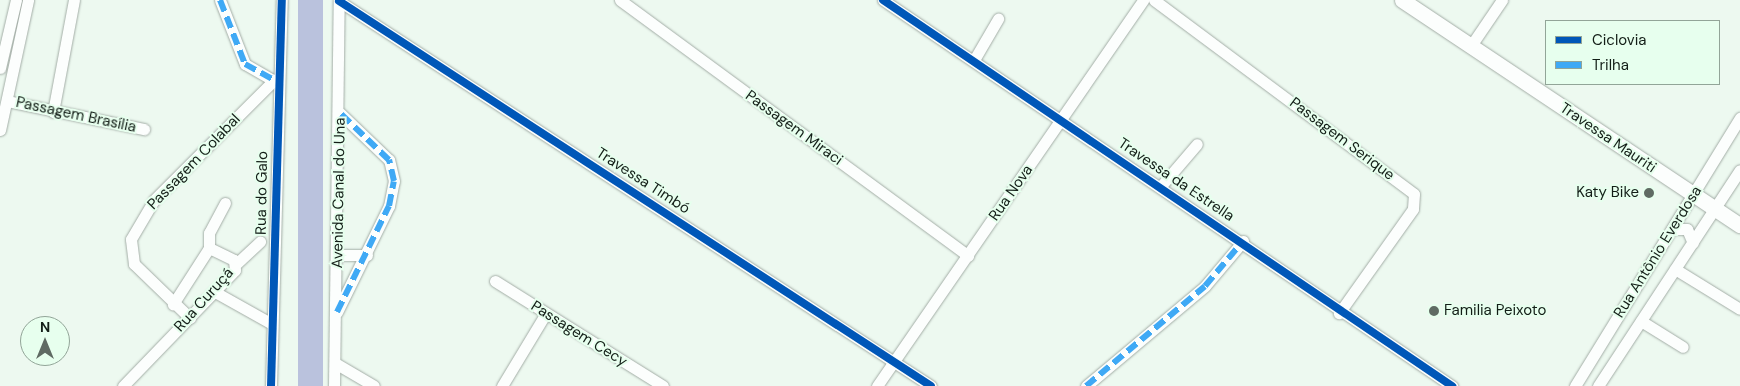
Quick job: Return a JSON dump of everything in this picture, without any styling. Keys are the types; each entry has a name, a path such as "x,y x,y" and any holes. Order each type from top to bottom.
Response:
{"main road":[{"name":"Travessa Mauriti","path":"1402,0 1740,225"}],"street":[{"path":"0,68 16,0"},
{"path":"0,130 28,0"},
{"path":"52,112 74,0"},
{"path":"220,0 245,64 276,82"},
{"name":"Rua do Galo","path":"271,386 276,82 282,0"},
{"name":"Passagem Miraci","path":"620,0 968,256"},
{"name":"Travessa da Estrella","path":"883,0 1162,186 1243,241 1340,313 1452,386"},
{"name":"Rua Nova","path":"877,386 1143,0"},
{"name":"Passagem Serique","path":"1154,0 1414,194 1413,209 1340,313"},
{"path":"1470,47 1502,0"},
{"name":"Avenida Canal do Una","path":"334,386 340,113 339,1"},
{"name":"Travessa Timbó","path":"339,1 895,360 931,386"},
{"path":"974,60 998,19"},
{"name":"Passagem Colabal","path":"190,318 173,304 134,264 130,239 154,200 276,82"},
{"name":"Passagem Brasília","path":"7,101 52,112 144,129"},
{"path":"337,312 367,255 389,206 392,169 382,151 340,113"},
{"name":"Rua Antônio Everdosa","path":"1575,386 1740,118"},
{"path":"1162,186 1197,144"},
{"name":"Rua Antônio Everdosa","path":"1598,386 1740,170"},
{"path":"210,248 209,234 225,203"},
{"path":"1672,229 1687,230 1693,243"},
{"path":"1086,386 1198,292 1243,241"},
{"path":"236,264 260,242"},
{"name":"Rua Curuçá","path":"123,386 215,292 236,264 217,248 210,248 173,304"},
{"path":"337,255 367,255"},
{"path":"1675,269 1740,309"},
{"name":"Passagem Cecy","path":"495,281 662,386"},
{"path":"215,292 272,324"},
{"path":"502,386 546,313"},
{"path":"1641,321 1683,348"},
{"path":"335,363 374,386"}],"water":[{"path":"298,0 323,0 323,386 298,386"}],"marked path":[{"path":"220,0 245,64 274,80"},
{"path":"337,312 389,206 394,181 389,160 340,113"},
{"path":"1086,386 1205,286 1243,241"}],"cycle path":[{"path":"271,386 282,0"},
{"path":"883,0 1452,386"},
{"path":"339,1 931,386"}],"place":[{"name":"Katy Bike","path":"1649,193"},
{"name":"Familia Peixoto","path":"1434,311"}]}
